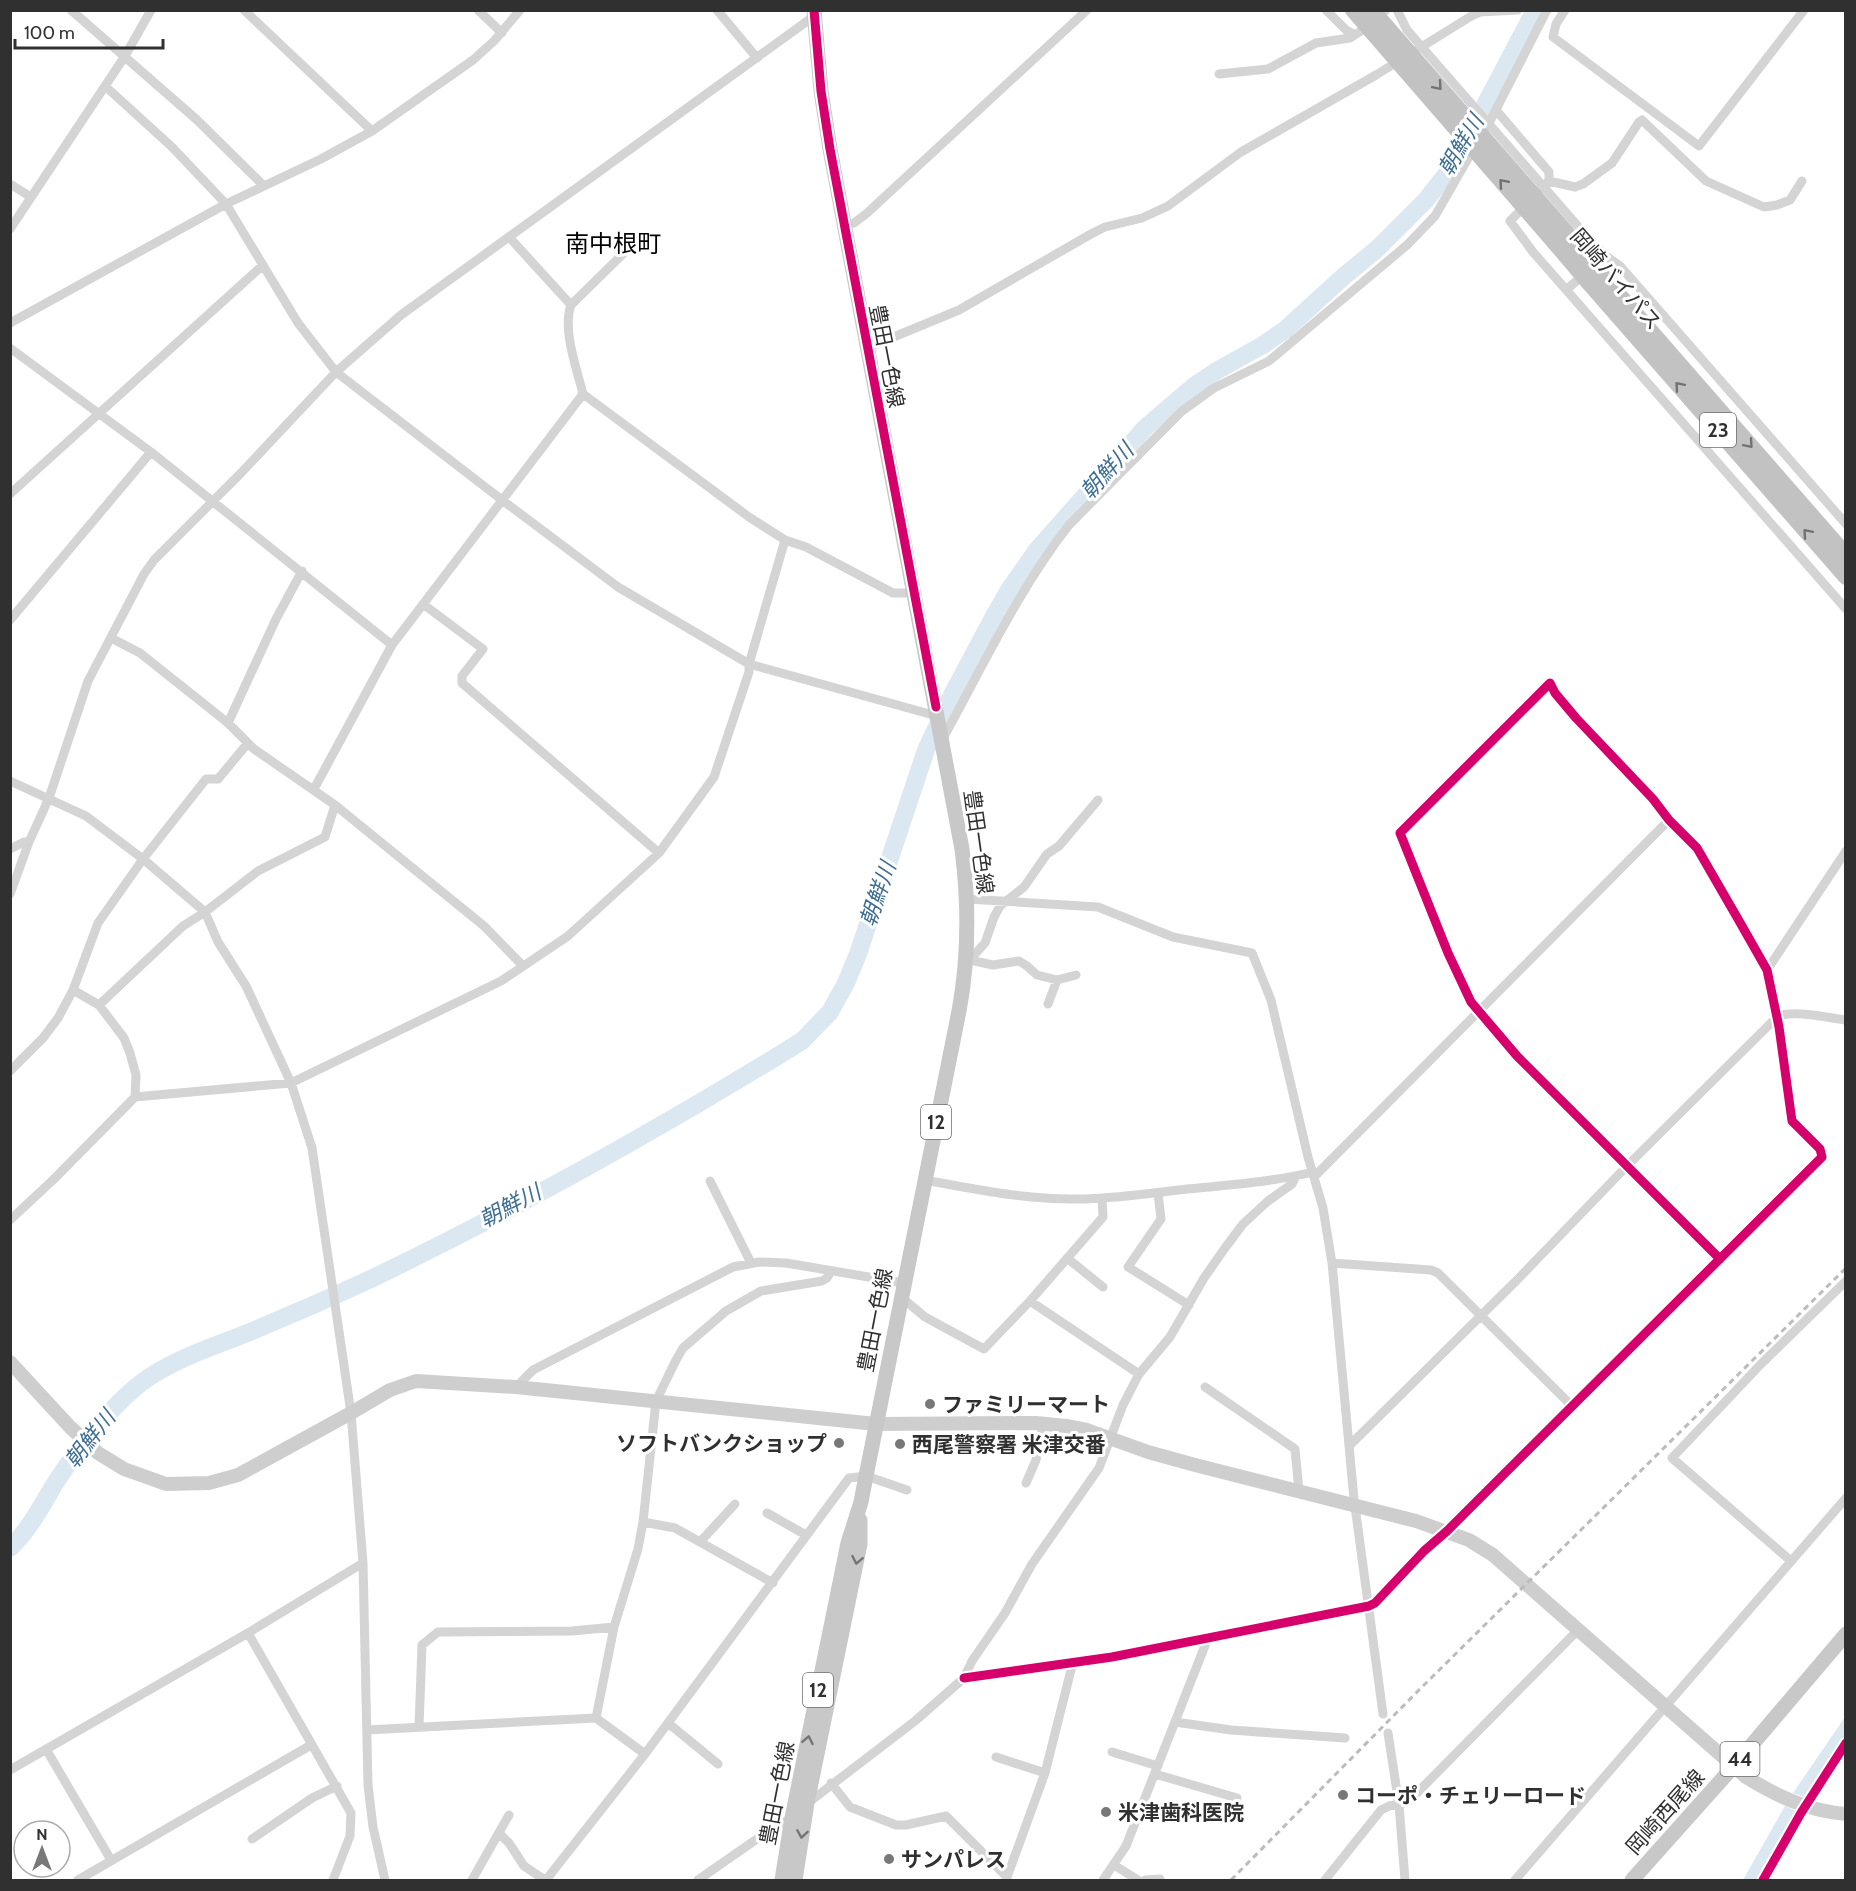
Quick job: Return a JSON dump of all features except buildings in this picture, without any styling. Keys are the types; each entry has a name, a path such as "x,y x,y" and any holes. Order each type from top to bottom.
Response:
{"highway":[{"name":"岡崎バイパス","path":"1353,10 1560,238 1593,268 1845,555"},
{"name":"岡崎バイパス","path":"1372,10 1560,238"},
{"name":"岡崎バイパス","path":"1593,268 1845,577"}],"main road":[{"name":"豊田一色線","path":"782,1881 792,1818 848,1543 861,1502 968,962 968,899 962,849 844,226 821,91 817,12"},
{"name":"豊田一色線","path":"795,1881 807,1803 860,1544 861,1502"},
{"name":"岡崎西尾線","path":"1632,1881 1733,1767 1845,1634"}],"street":[{"path":"71,10 196,119 264,186"},
{"path":"10,229 125,56 152,10"},
{"path":"244,10 372,132"},
{"path":"477,10 502,33"},
{"path":"10,323 226,204 372,132 473,60 502,33 520,10"},
{"path":"717,10 757,58"},
{"path":"844,226 854,223 866,214 1087,10"},
{"path":"1326,10 1346,30 1355,35"},
{"path":"1219,74 1268,69 1316,43 1342,40 1355,35 1386,10"},
{"path":"1397,10 1407,30 1589,239 1593,268"},
{"path":"867,348 959,310 1090,234 1105,227 1142,218 1168,206 1240,152 1376,75 1473,15 1480,12 1518,10"},
{"path":"941,738 1006,623 1054,544 1069,525 1182,411 1214,388 1269,361 1407,245 1435,216 1463,172 1547,10"},
{"path":"1565,10 1556,24 1552,37 1700,146 1804,10"},
{"path":"10,894 29,842 49,798 88,681 144,574 154,560 241,473 336,372 402,315 817,12"},
{"path":"105,86 172,147 226,204 298,323 336,372 502,500 618,587 748,664 937,712"},
{"path":"1496,110 1549,172 1549,182 1510,221 1533,252 1709,447 1845,609"},
{"path":"1549,182 1575,187 1583,184 1612,163 1642,120 1706,181 1764,207 1777,206 1790,200 1802,182"},
{"path":"10,184 31,197"},
{"path":"509,237 571,306"},
{"path":"638,238 571,306 568,314 567,326 582,394 749,517 786,540 806,547 894,593 914,593"},
{"path":"10,494 263,265"},
{"path":"1567,289 1593,268 1620,266 1845,524"},
{"path":"10,348 152,452 392,645"},
{"path":"314,789 392,645 582,394"},
{"path":"1740,420 1748,412"},
{"path":"10,620 152,452"},
{"path":"10,1220 135,1097 291,1083 501,981 568,936 659,853 714,777 749,672 748,664 786,540"},
{"path":"228,723 276,619 302,571"},
{"path":"423,603 483,649 462,676 462,683 659,853"},
{"path":"111,638 140,653 228,723 248,743 335,805 484,926 523,966"},
{"path":"964,1678 1112,1657 1375,1603 1424,1551 1447,1532 1822,1157 1820,1149 1792,1121 1777,1017 1767,970 1697,848 1576,718 1555,693 1550,683 1400,833 1465,992 1478,1010 1517,1056 1719,1259"},
{"path":"10,1071 43,1038 58,1018 73,990 98,923 143,859 207,780 218,779 248,743"},
{"path":"10,781 86,816 143,859 205,912 218,942 246,986 291,1083 312,1148 351,1413 363,1563 368,1785 370,1808 385,1881"},
{"path":"968,962 985,943 1000,906 1024,887 1047,854 1059,846 1098,800"},
{"path":"99,1005 183,926 258,872 326,837 335,805"},
{"path":"924,1180 1031,1197 1102,1199 1314,1174 1669,820"},
{"path":"10,849 29,842"},
{"path":"1767,970 1845,851"},
{"path":"968,899 1098,907 1173,937 1252,953 1271,1000 1323,1208 1332,1263 1356,1506 1383,1714"},
{"path":"968,962 1003,965 1019,961 1037,975 1057,980 1076,975"},
{"path":"1048,1004 1057,980"},
{"path":"73,990 99,1005 115,1025 130,1053 136,1075 135,1097"},
{"path":"1350,1445 1777,1017 1782,1014 1798,1014 1845,1020"},
{"path":"807,1803 915,1721 964,1678 972,1661 1005,1613 1032,1564 1098,1468 1123,1405 1139,1374 1170,1337 1204,1278 1243,1224 1268,1201 1292,1184 1296,1176"},
{"path":"710,1181 752,1263"},
{"path":"1158,1193 1161,1219 1128,1267 1189,1305"},
{"path":"516,1387 533,1370 733,1267 752,1263 786,1263 831,1271 903,1290 925,1317 984,1349 1030,1301 1103,1217 1102,1199"},
{"path":"1067,1258 1103,1287"},
{"path":"1332,1263 1431,1270 1438,1273 1572,1406"},
{"path":"596,1718 614,1627 644,1522 656,1401 683,1348 726,1311 761,1291 822,1281 828,1278 831,1271"},
{"path":"1791,1561 1672,1458 1761,1364 1845,1281"},
{"path":"1030,1301 1139,1374"},
{"path":"10,1362 70,1427 98,1453 124,1469 166,1484 208,1483 238,1474 390,1390 416,1382 516,1387 876,1424 1043,1424 1087,1430 1177,1460 1416,1521 1469,1540 1493,1556 1746,1777 1787,1800 1845,1814"},
{"path":"1205,1387 1295,1449 1299,1491"},
{"path":"1026,1483 1036,1460 1043,1424"},
{"path":"500,1834 524,1866 545,1881 645,1754 849,1478 866,1476 908,1490"},
{"path":"1515,1881 1845,1498"},
{"path":"700,1542 735,1504"},
{"path":"767,1513 806,1535"},
{"path":"644,1522 675,1528 773,1583"},
{"path":"10,1770 248,1633 363,1563"},
{"path":"419,1727 422,1646 438,1632 572,1631 614,1627"},
{"path":"1325,1881 1381,1810 1389,1806 1405,1804 1411,1799 1578,1630"},
{"path":"248,1633 351,1813 350,1836 333,1881"},
{"path":"1103,1881 1126,1846 1208,1638"},
{"path":"831,1783 850,1807 896,1825 946,1816 1006,1879 1045,1773 1073,1662"},
{"path":"367,1730 596,1718 645,1754"},
{"path":"1175,1722 1231,1730 1345,1738"},
{"path":"668,1723 718,1764"},
{"path":"1388,1733 1399,1805 1405,1881"},
{"path":"78,1881 311,1745"},
{"path":"46,1749 111,1860"},
{"path":"1112,1752 1237,1798"},
{"path":"996,1757 1045,1773"},
{"path":"252,1839 312,1798 337,1786"},
{"path":"472,1881 509,1815"},
{"path":"698,1881 774,1827 792,1818"},
{"path":"1114,1865 1138,1881"},
{"path":"1145,1881 1160,1880"}],"shaded area":[{"path":"1845,1717 1845,1737 1804,1797 1793,1793"},
{"path":"1785,1806 1796,1811 1758,1880 1743,1880"}],"waterway":[{"name":"朝鮮川","path":"10,1548 29,1526 62,1472 94,1431 117,1404 153,1375 194,1354 265,1326 428,1251 644,1135 802,1041 830,1012 846,983 858,954 926,750 993,618 1037,550 1145,428 1194,386 1286,329 1377,249 1426,200 1448,172 1463,147 1535,10"}],"railway":[{"path":"1231,1880 1421,1688 1846,1268"}],"cycle path":[{"path":"814,10 821,91 830,149 936,707"},
{"path":"964,1678 1112,1657 1375,1603 1424,1551 1447,1531 1822,1157 1820,1149 1792,1121 1779,1027 1767,970 1738,919 1697,848 1576,718 1555,693 1550,683 1400,833 1448,953 1471,1002 1517,1056 1720,1259"},
{"path":"1763,1880 1801,1813 1846,1743"}],"place":[{"name":"ファミリーマート","path":"930,1404"},
{"name":"ソフトバンクショップ","path":"839,1443"},
{"name":"西尾警察署 米津交番","path":"900,1444"},
{"name":"コーポ・チェリーロード","path":"1343,1795"},
{"name":"米津歯科医院","path":"1106,1812"},
{"name":"サンパレス","path":"889,1859"}],"district":[{"name":"南中根町","path":"613,243"}]}
